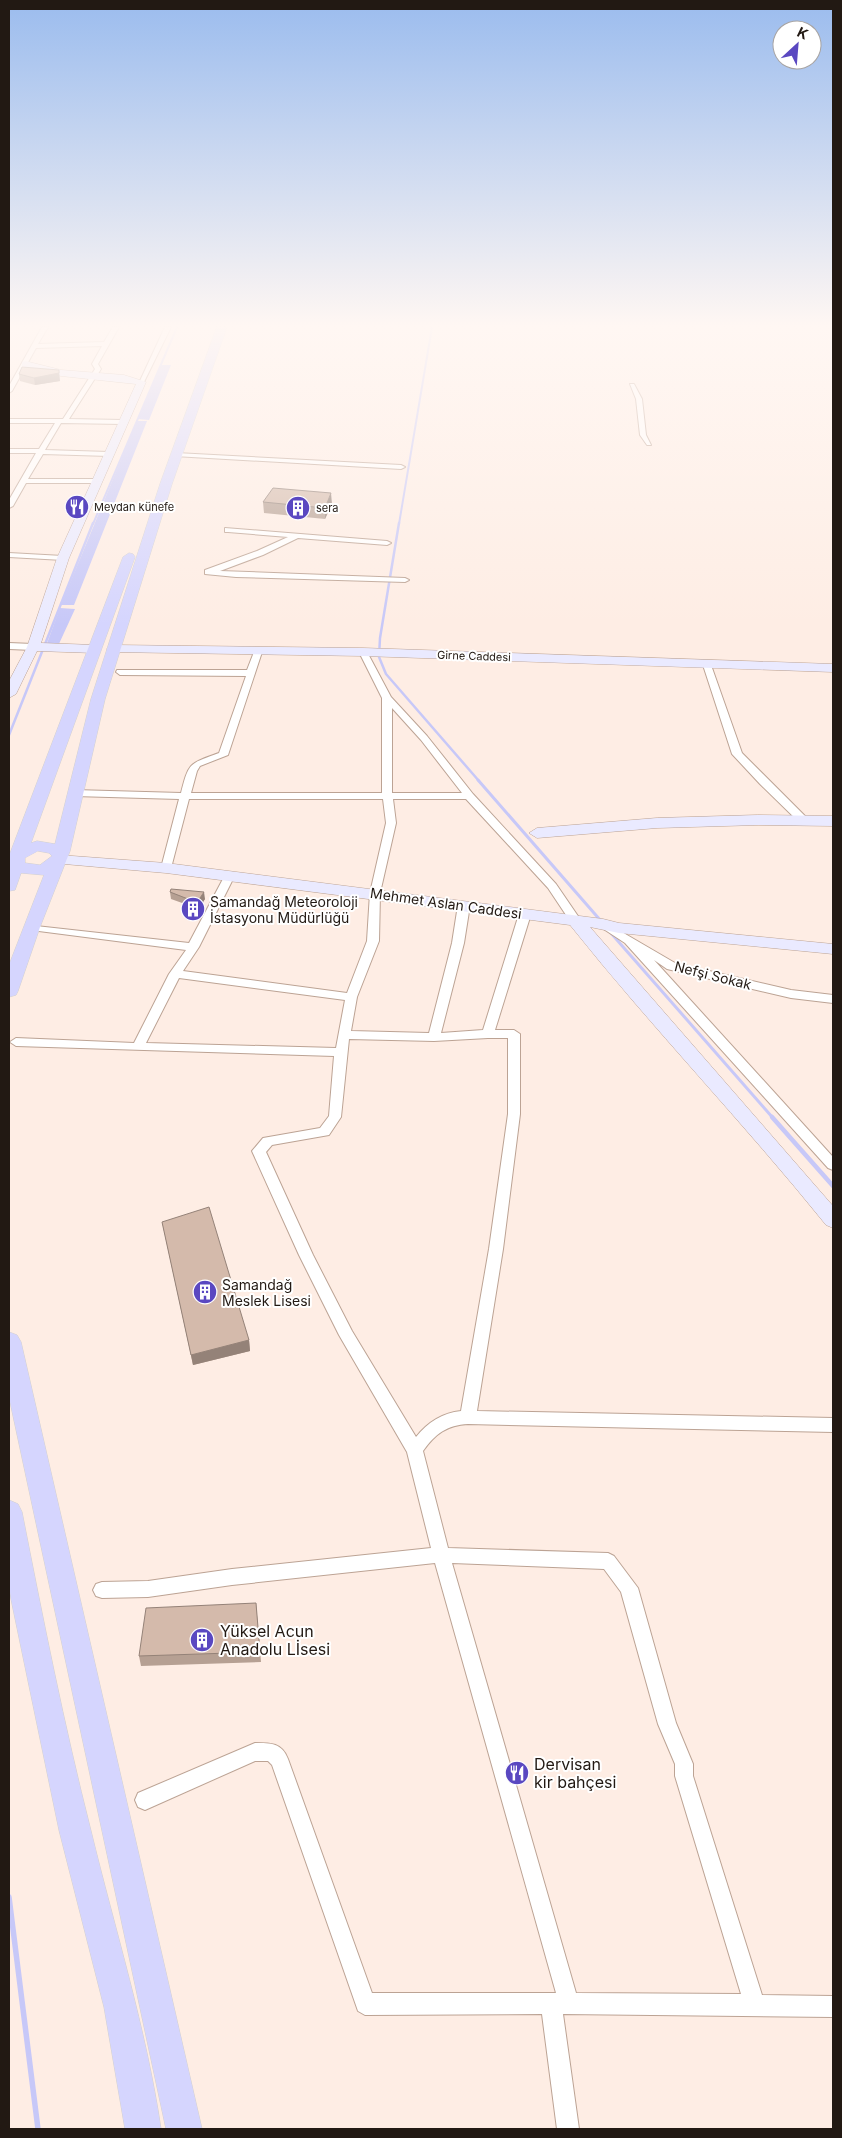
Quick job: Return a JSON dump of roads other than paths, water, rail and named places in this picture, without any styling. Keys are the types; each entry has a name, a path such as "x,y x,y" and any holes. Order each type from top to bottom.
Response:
{"main road":[{"path":"9,886 13,857 95,649 174,427"},
{"path":"9,991 31,927 59,860 98,699 186,427"},
{"path":"44,846 59,852 59,860 51,867 32,871 20,868 13,857 24,850 44,846"},
{"path":"9,1342 184,2129"},
{"path":"9,1512 25,1599 75,1830 121,2007 143,2129"}],"street":[{"path":"9,506 58,427"},
{"path":"9,694 33,647 62,558 121,427"},
{"path":"642,427 643,435 649,444"},
{"path":"9,451 109,454"},
{"path":"176,455 311,464 401,467"},
{"path":"25,481 97,482"},
{"path":"228,530 295,537 387,543"},
{"path":"295,537 260,554 208,572 236,575 405,580"},
{"path":"9,555 62,558"},
{"path":"9,646 95,649"},
{"name":"Girne Caddesi","path":"114,649 363,652 833,668"},
{"path":"166,868 183,796 194,765 223,755 258,652"},
{"path":"363,652 387,698 424,738 469,796 552,886 576,922 698,1065 795,1173 833,1220"},
{"path":"707,665 736,754 805,822"},
{"path":"120,672 250,674"},
{"path":"387,698 387,797 391,823 375,893 373,940 351,997 343,1036 335,1117 324,1132 268,1140 259,1151 306,1255 346,1335 416,1450 441,1555 560,2003 568,2129"},
{"path":"74,793 183,796 469,796"},
{"path":"537,833 657,823 758,820 833,821"},
{"name":"Mehmet Aslan Caddesi","path":"59,860 166,868 375,893 576,922 603,924 619,928 833,949"},
{"path":"138,1047 175,974 193,947 229,877"},
{"path":"434,1037 458,943 464,905"},
{"path":"488,1034 525,914"},
{"name":"Nefşi Sokak","path":"603,924 671,966 791,994 833,999"},
{"path":"31,927 193,947"},
{"path":"629,940 833,1165"},
{"path":"175,974 351,997"},
{"path":"343,1036 434,1037 514,1034 514,1114 496,1250 468,1417"},
{"path":"16,1042 341,1052"},
{"path":"416,1450 426,1435 448,1418 833,1425"},
{"path":"102,1590 148,1589 232,1577 441,1555 608,1560 629,1588 667,1724 684,1764 684,1776 755,2005"},
{"path":"145,1800 255,1752 272,1752 279,1759 365,2004 560,2003 833,2006"}],"water":[{"path":"135,427 145,427 74,605 61,605"},
{"path":"60,608 75,609 58,646 46,646"}],"waterway":[{"path":"93,524 134,427"},
{"path":"399,524 415,427"},
{"path":"9,735 93,523"},
{"path":"399,523 380,638 379,657 386,674 479,781"},
{"path":"478,780 601,921"},
{"path":"610,932 773,1118"},
{"path":"772,1117 833,1186"},
{"path":"9,1897 38,2129"}],"place":[{"name":"Meydan künefe","path":"77,507"},
{"name":"sera","path":"298,508"},
{"name":"Samandağ Meteoroloji İstasyonu Müdürlüğü","path":"193,909"},
{"name":"Samandağ Meslek Lisesi","path":"205,1292"},
{"name":"Yüksel Acun Anadolu Lİsesi","path":"202,1640"},
{"name":"Dervisan kir bahçesi","path":"517,1773"}]}
